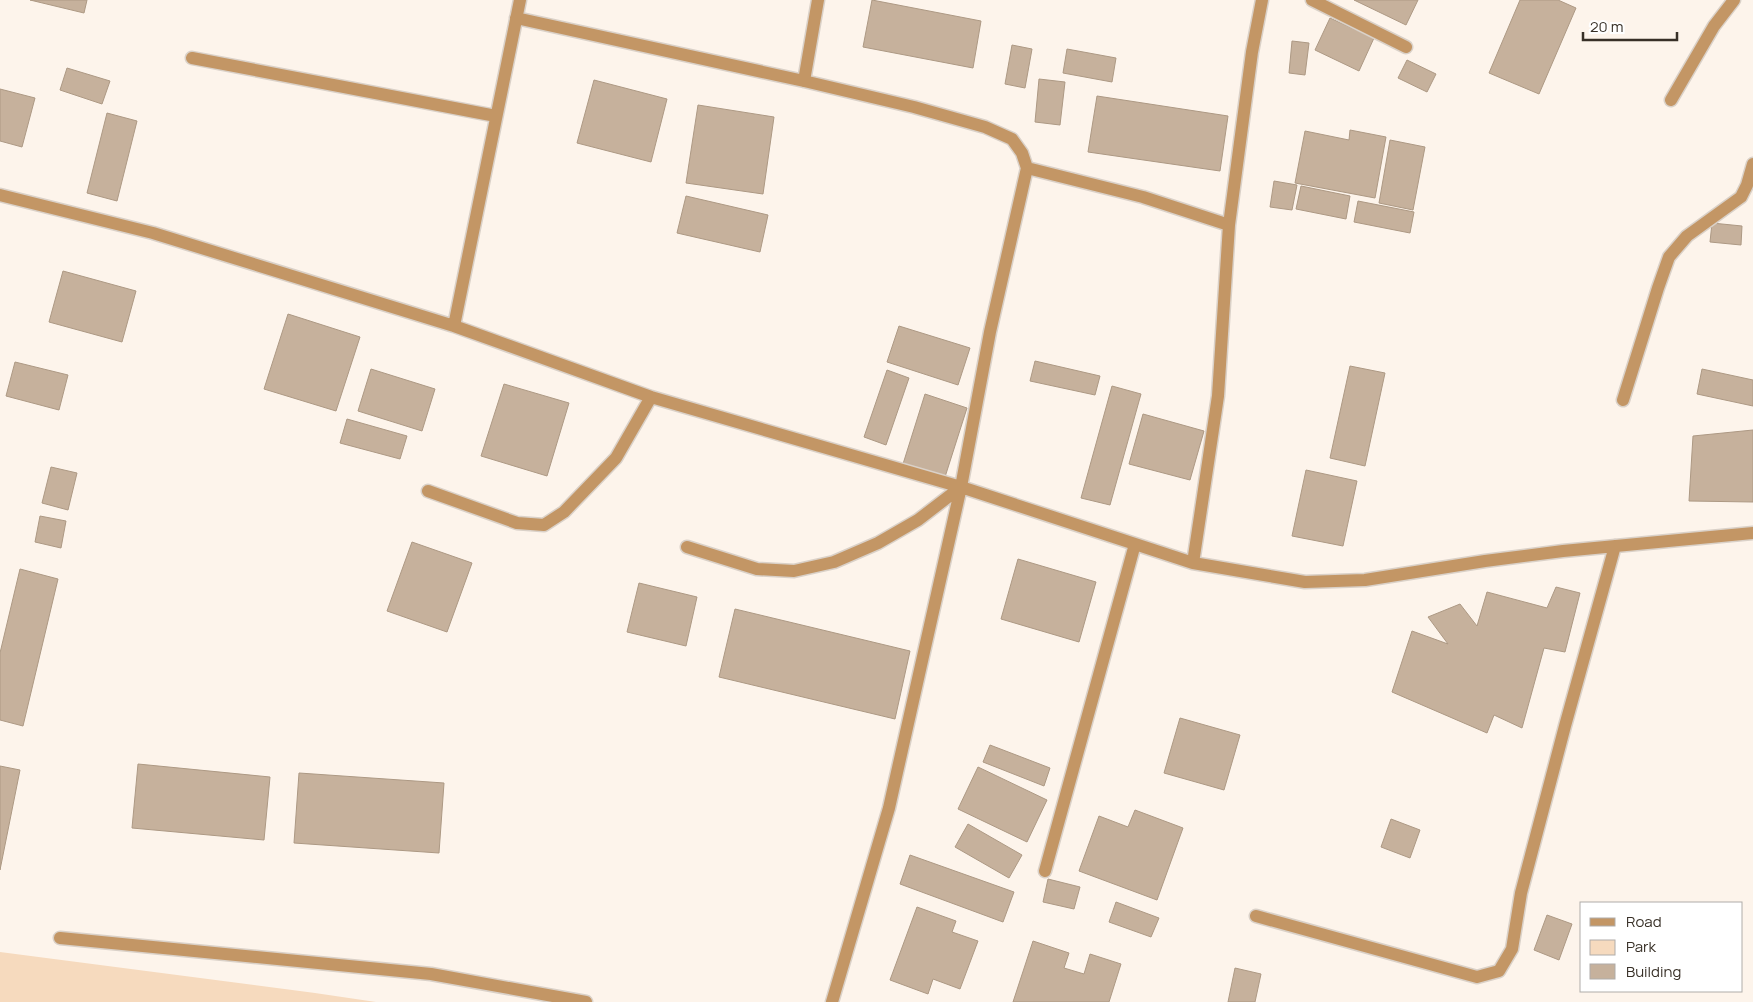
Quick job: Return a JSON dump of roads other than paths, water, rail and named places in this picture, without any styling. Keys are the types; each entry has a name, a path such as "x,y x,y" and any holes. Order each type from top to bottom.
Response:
{"street":[{"path":"454,326 520,0"},
{"path":"804,81 818,0"},
{"path":"1193,563 1218,396 1229,225 1252,52 1262,0"},
{"path":"1312,0 1406,47"},
{"path":"1671,100 1714,26 1734,0"},
{"path":"516,18 804,81 914,107 985,127 1012,139 1022,153 1027,168 990,332 961,487 889,808 832,1002"},
{"path":"192,58 496,116"},
{"path":"1624,400 1669,257 1687,236 1741,197 1747,185 1753,164"},
{"path":"1027,168 1143,197 1229,225"},
{"path":"0,195 153,233 454,326 651,397 961,487 1193,563 1305,582 1365,580 1485,561 1753,533"},
{"path":"428,491 517,523 544,525 564,512 616,458 651,397"},
{"path":"687,547 757,569 794,572 834,562 878,543 918,520 961,487"},
{"path":"1045,871 1135,544"},
{"path":"1256,916 1478,977 1499,971 1512,949 1521,893 1615,546"},
{"path":"60,938 432,974 586,1002"}]}
